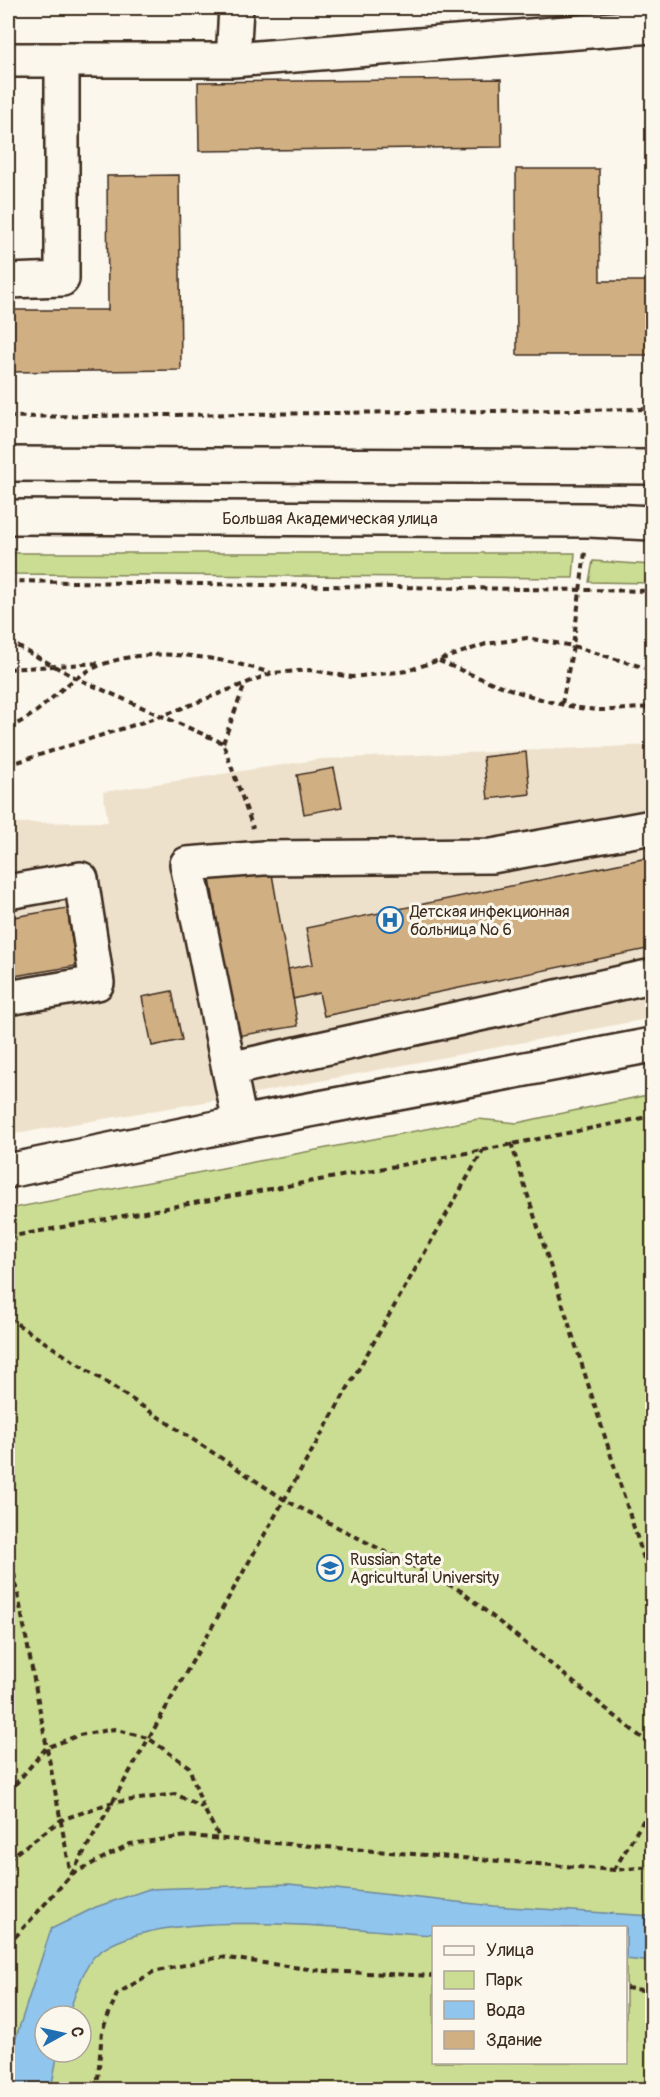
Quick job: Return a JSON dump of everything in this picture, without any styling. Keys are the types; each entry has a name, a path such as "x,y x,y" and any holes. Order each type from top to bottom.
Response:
{"main road":[{"path":"233,60 236,8"},
{"path":"8,60 233,60 649,22"},
{"path":"8,281 62,279 62,60"},
{"path":"8,464 652,467"},
{"name":"Большая Академическая улица","path":"8,517 589,520 652,523"},
{"path":"240,1123 187,864 263,858 492,856 652,827"},
{"path":"8,892 81,879 98,983 8,998"},
{"path":"229,1069 652,976"},
{"path":"8,1171 240,1123 652,1045"}],"path":[{"path":"8,417 652,410"},
{"path":"562,704 573,646 585,552"},
{"path":"8,581 652,591"},
{"path":"8,765 162,716 272,674 311,670 352,677 407,671 486,644 527,639 573,646 652,670"},
{"path":"8,641 76,678 223,743"},
{"path":"8,669 101,663 136,656 179,656 241,664 272,674"},
{"path":"438,661 475,677 562,704 600,710 652,706"},
{"path":"8,728 30,719 76,678 101,663"},
{"path":"246,684 223,743 263,858"},
{"path":"8,1237 483,1150 652,1116"},
{"path":"511,1143 652,1584"},
{"path":"8,1945 71,1875 483,1150"},
{"path":"8,1318 285,1500 461,1591 652,1746"},
{"path":"8,1542 71,1875"},
{"path":"8,1793 46,1748 79,1735 114,1729 148,1738 189,1767 203,1807 219,1838"},
{"path":"8,1859 61,1820 110,1803 175,1794 203,1807"},
{"path":"614,1870 652,1806"},
{"path":"71,1875 130,1844 187,1836 614,1870 652,1867"},
{"path":"97,2090 102,2031 117,1994 153,1972 220,1957 323,1971 432,1976"},
{"path":"627,1988 652,1991"}],"shaded area":[{"name":"Детская инфекционная больница № 6","path":"652,745 652,1018 235,1097 8,1135 8,823 108,822 103,792 321,759"}],"green space":[{"path":"8,553 575,553 573,578 8,574"},
{"path":"593,561 652,565 652,583 589,582"},
{"name":"Russian State Agricultural University","path":"652,1094 652,2089 8,2090 8,1209 478,1119 517,1123"}],"water":[{"path":"289,1884 494,1906 652,1916 652,1962 627,1959 627,1926 432,1926 432,1935 308,1925 209,1924 164,1929 126,1938 97,1954 83,1974 72,2004 33,2004 33,2064 56,2064 51,2089 8,2089 10,2056 51,1929 96,1907 149,1889"}],"building":[{"path":"501,79 502,147 199,151 198,82"},
{"path":"516,169 599,169 600,281 652,281 652,355 517,355"},
{"path":"179,175 181,370 8,372 8,297 14,297 14,310 108,310 107,176"},
{"path":"526,752 530,794 488,799 483,757"},
{"path":"334,768 342,807 304,814 297,775"},
{"path":"652,857 652,948 324,1016 319,993 293,999 288,969 313,964 306,928"},
{"path":"271,868 298,1026 237,1036 210,879"},
{"path":"67,908 76,966 8,977 8,918"},
{"path":"172,991 182,1040 152,1046 142,997"}],"place":[{"name":"Детская инфекционная больница № 6","path":"390,920"},
{"name":"Russian State Agricultural University","path":"330,1568"}]}
